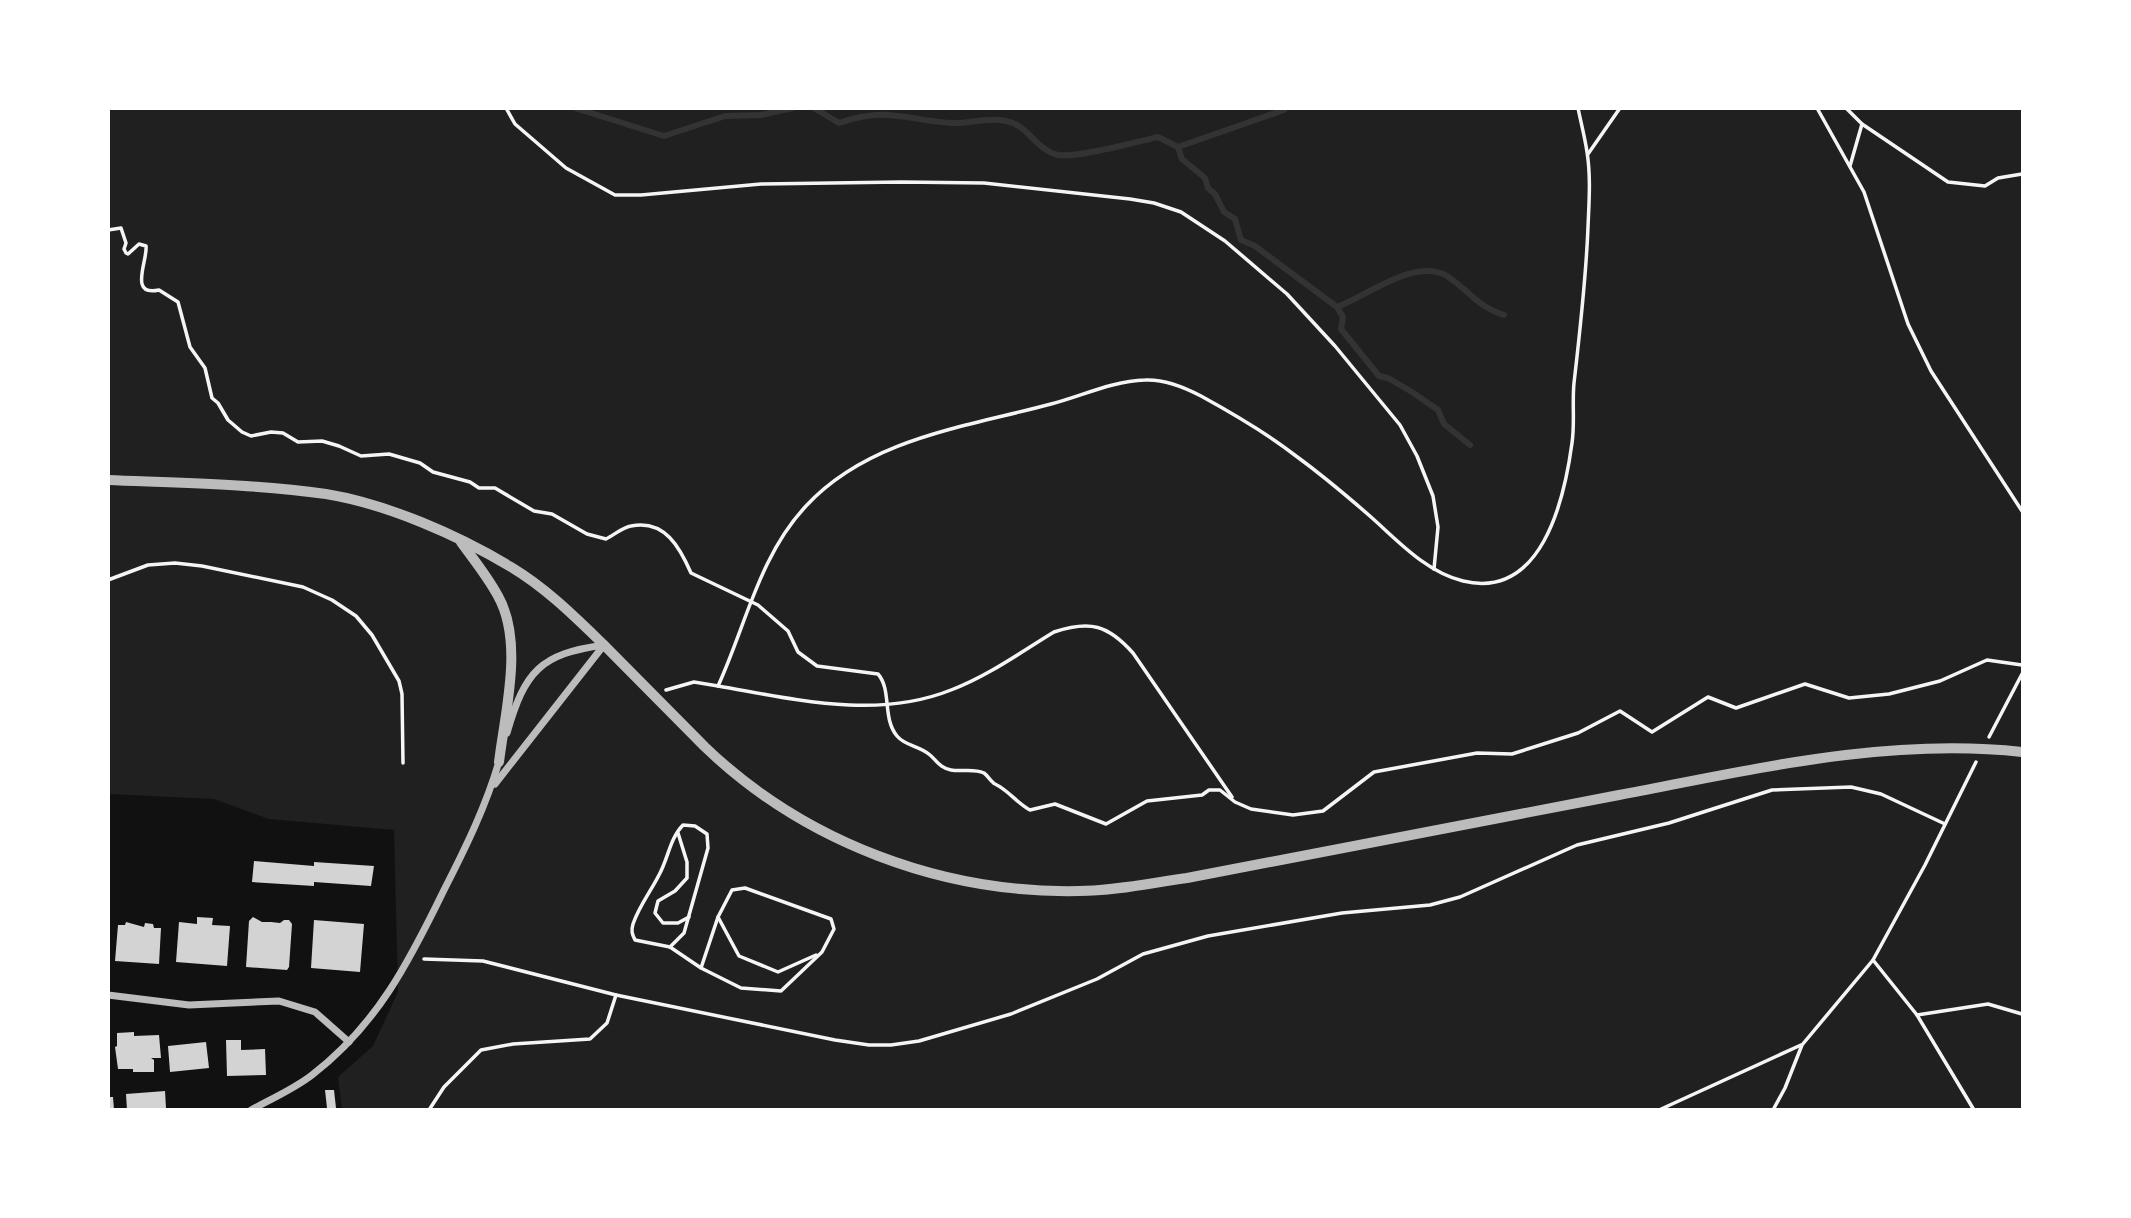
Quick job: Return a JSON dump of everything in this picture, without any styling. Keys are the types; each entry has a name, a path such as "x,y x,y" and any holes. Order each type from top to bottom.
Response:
{"street":[{"path":"108,480 265,488 328,495 392,512 460,540 510,566 561,603 739,777 796,816 850,845 929,872 965,882 1021,890 1081,891 1187,878 1754,769 1888,750 1983,748 2022,752"},
{"path":"460,540 499,597 512,636 512,660 499,762"},
{"path":"251,1110 310,1076 349,1042 385,999 410,958 492,788 511,722 527,683 535,672 555,656 580,648 604,645"},
{"path":"492,788 604,645"},
{"path":"108,995 189,1004 279,1001 315,1012 349,1042"}],"path":[{"path":"506,108 515,124 566,168 615,195 761,184 984,183 1130,199 1181,212 1225,241 1287,293 1400,425 1417,456 1433,496 1438,527 1434,569"},
{"path":"718,686 750,602 772,554 807,505 832,481 854,466 911,441 955,427 1054,403 1091,390 1145,380 1167,382 1199,395 1294,454 1434,569 1458,580 1477,584 1497,583 1517,573 1531,561 1546,538 1566,480 1573,439 1574,388 1586,287 1590,187 1588,154 1578,108"},
{"path":"1588,154 1620,108"},
{"path":"1817,108 1864,192 1908,324 1931,371 2022,511"},
{"path":"1846,108 1862,124 1948,182 1985,186 1998,178 2022,174"},
{"path":"1850,166 1862,124"},
{"path":"108,230 124,230 128,254 139,244 146,246 141,284 152,292 159,290 178,302 190,348 205,368 212,398 228,420 242,432 251,436 271,432 283,433 298,442 323,441 360,456 389,454 420,463 433,472 470,482 479,488 495,488 534,511 552,514 587,534 606,539 631,526 655,527 678,544 691,573 758,605 788,631 798,652 817,666 878,674 884,681 891,726 905,743 928,753 939,766 985,774 994,784 1002,786 1030,810 1055,804 1106,824 1147,801 1202,795 1209,790 1220,790 1235,802 1251,809 1293,815 1323,811 1374,772 1477,753 1512,754 1578,733 1620,710 1652,732 1707,697 1736,709 1805,684 1849,698 1889,694 1940,681 1987,660 2022,665"},
{"path":"108,580 148,565 175,562 303,587 332,600 356,616 372,635 399,681 402,694 403,762"},
{"path":"654,693 694,682 758,695 800,700 886,706 915,702 952,690 1054,632 1073,625 1088,625 1119,637 1133,653 1235,802"},
{"path":"1773,1110 1802,1045 1873,960 1926,865 2022,674"},
{"path":"410,958 483,961 616,995 835,1040 891,1045 919,1041 1011,1014 1097,979 1143,954 1208,936 1342,913 1430,905 1460,897 1577,845 1669,823 1772,790 1851,787 1881,794 1945,824"},
{"path":"670,947 684,933 708,848 707,834 695,825 683,825 677,831 660,874 641,905 632,934 635,940 670,947 701,968 741,988 781,991 822,952 834,929 831,919 745,888 732,890 718,917 701,968"},
{"path":"677,831 687,862 687,878 675,891 658,901 655,913 663,923 678,923 689,917"},
{"path":"718,917 739,956 778,972 822,952"},
{"path":"1873,960 1917,1014 1974,1110"},
{"path":"429,1110 444,1087 481,1050 513,1044 590,1039 607,1023 616,995"},
{"path":"1917,1014 1988,1003 2022,1014"},
{"path":"1659,1110 1802,1045"}],"shaded area":[{"path":"109,109 2022,109 2022,1109 342,1109 338,1077 373,1046 398,992 394,830 269,819 214,799 109,794"}],"building":[{"path":"254,861 314,866 314,862 374,866 371,886 314,882 314,886 252,882"},
{"path":"197,917 213,918 212,925 230,926 227,966 176,962 179,922 197,924"},
{"path":"253,917 262,922 280,923 289,920 292,924 287,970 246,967 249,921"},
{"path":"314,920 364,924 360,972 311,968"},
{"path":"126,922 144,927 145,923 153,924 154,928 161,928 159,964 115,961 118,925 125,925"},
{"path":"134,1032 134,1036 159,1035 161,1058 151,1058 154,1060 154,1072 118,1069 115,1047 117,1033"},
{"path":"226,1040 241,1040 241,1050 265,1049 266,1075 227,1076"},
{"path":"206,1042 209,1068 170,1072 168,1046"},
{"path":"325,1090 334,1090 336,1108 327,1108"},
{"path":"165,1091 166,1108 127,1110 126,1094"},
{"path":"108,1097 113,1097 114,1110 108,1110"}],"waterway":[{"path":"575,108 664,136 725,116 761,115 793,108"},
{"path":"814,108 839,123 870,115 951,123 1003,120 1016,125 1045,149 1058,155 1107,149 1158,137 1178,147 1284,110"},
{"path":"1178,147 1182,159 1205,178 1208,188 1215,194 1224,212 1235,219 1241,240 1255,246 1337,307 1343,317 1341,329 1379,376 1388,378 1438,410 1444,424 1470,445"},
{"path":"1337,307 1392,280 1421,271 1435,271 1447,276 1480,302 1504,315"}]}
